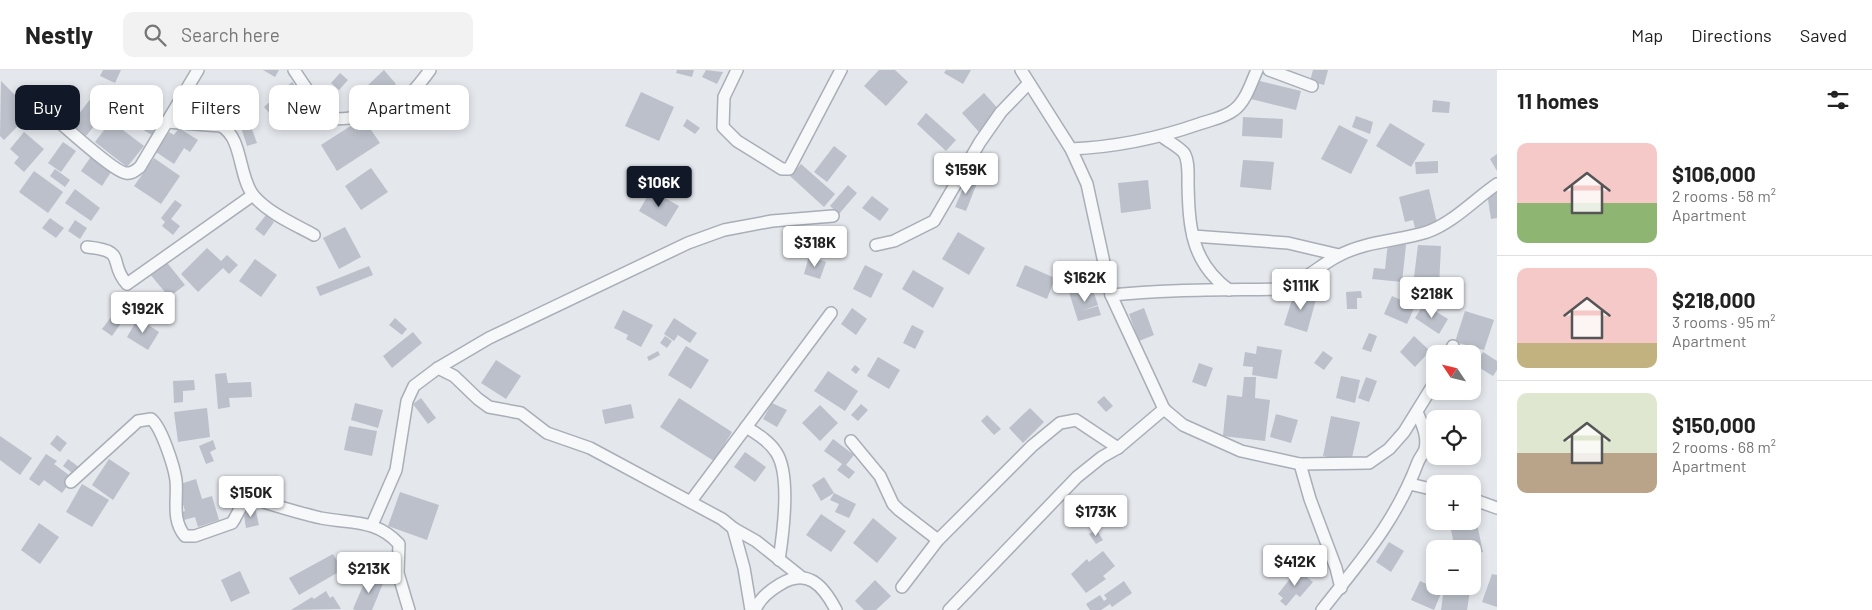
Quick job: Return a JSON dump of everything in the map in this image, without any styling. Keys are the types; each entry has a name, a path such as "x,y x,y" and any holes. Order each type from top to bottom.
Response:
{"street":[{"path":"70,130 124,173 131,173 140,167 198,70"},
{"path":"294,70 323,108 334,118 344,118 371,116 393,109 412,95 430,70"},
{"path":"737,70 724,97 722,127 737,141 782,169 789,170 841,70"},
{"path":"1021,70 1070,149 1086,184 1111,295 1164,409 1183,424 1241,452 1300,464 1369,463 1388,449 1417,412 1426,397"},
{"path":"1070,149 1102,148 1163,137 1226,115 1235,110 1243,100 1257,70"},
{"path":"1269,70 1312,86"},
{"path":"876,244 894,241 934,221 996,120 1029,83"},
{"path":"167,122 221,126 227,129 232,136 246,183 253,195 274,212 314,236"},
{"path":"1163,137 1183,153 1187,162 1188,216 1195,249 1215,280 1229,290"},
{"path":"1111,295 1156,290 1186,292 1282,289 1296,284 1339,255 1428,232 1445,223 1497,184"},
{"path":"87,247 110,250 115,255 123,279 127,284 253,195"},
{"path":"372,524 396,470 403,418 410,393 414,386 438,368 488,338 688,243 724,230 772,221 833,216"},
{"path":"1193,236 1288,243 1339,255"},
{"path":"691,501 831,313"},
{"path":"438,368 454,376 489,407 521,413 547,433 590,448 722,519 733,528 756,540 800,576 820,585 836,610"},
{"path":"948,610 1077,476 1102,457 1118,448 1164,409"},
{"path":"1322,610 1341,588 1388,525 1410,484 1419,459 1425,450 1426,434 1417,412"},
{"path":"72,482 138,421 151,419 158,427 176,480 174,502 178,528 185,536 195,536 232,523 240,506 246,500 254,499 322,518 372,524 392,536 399,544 398,573 409,610"},
{"path":"902,587 938,540 1032,446 1060,423 1076,420 1118,448"},
{"path":"746,427 769,443 778,454 781,467 784,522 779,560"},
{"path":"851,441 880,476 893,504 938,540"},
{"path":"1300,464 1310,499 1336,568 1341,588"},
{"path":"1410,484 1426,488"},
{"path":"1481,502 1497,508"},
{"path":"733,528 744,568 750,610"},
{"path":"755,610 757,604 773,588 787,580 800,576"}],"building":[{"path":"103,70 121,70 115,83 100,76"},
{"path":"263,70 279,70 275,77"},
{"path":"384,70 396,84 395,85 368,85"},
{"path":"677,70 694,70 692,77 676,73"},
{"path":"706,70 723,72 717,84 702,77"},
{"path":"879,70 895,70 908,82 886,106 864,86"},
{"path":"946,70 971,70 963,84 944,73"},
{"path":"1313,70 1328,70 1324,85 1310,81"},
{"path":"340,73 348,80 339,90 339,85 331,83"},
{"path":"1256,80 1301,91 1296,110 1251,99"},
{"path":"1,81 15,95 15,129 4,140 0,136"},
{"path":"641,92 674,107 659,141 625,126"},
{"path":"984,93 1001,112 979,132 962,113"},
{"path":"90,100 91,130 86,136 78,130 80,112"},
{"path":"1433,100 1450,102 1449,113 1432,112"},
{"path":"269,103 269,113 264,107"},
{"path":"926,113 956,140 946,151 917,124"},
{"path":"1356,116 1373,122 1370,134 1352,127"},
{"path":"1243,117 1283,119 1282,138 1242,136"},
{"path":"687,119 700,128 695,134 683,126"},
{"path":"1390,123 1425,144 1411,167 1376,146"},
{"path":"1339,125 1368,140 1351,174 1321,159"},
{"path":"349,127 349,130 371,130 380,143 337,171 321,145"},
{"path":"104,130 123,130 144,146 127,167 95,142"},
{"path":"144,130 155,130 152,135"},
{"path":"178,130 182,130 198,140 190,152 184,148 174,164 156,152 169,132 174,135"},
{"path":"242,130 252,130 257,143 247,146"},
{"path":"24,132 44,149 24,172 14,163 19,157 10,149"},
{"path":"63,142 76,151 61,172 48,163"},
{"path":"834,146 847,156 827,182 814,172"},
{"path":"1497,154 1497,171 1490,159"},
{"path":"92,155 113,169 102,186 81,171"},
{"path":"154,158 180,176 161,204 134,186"},
{"path":"1243,160 1274,162 1271,190 1240,187"},
{"path":"1438,161 1438,173 1416,174 1415,162"},
{"path":"801,164 835,194 824,207 790,176"},
{"path":"371,168 388,192 361,210 345,186"},
{"path":"55,169 70,180 65,187 50,176"},
{"path":"34,171 63,192 48,213 19,192"},
{"path":"967,179 977,183 966,211 955,207"},
{"path":"1148,180 1151,209 1121,213 1118,183"},
{"path":"848,185 857,193 839,214 830,206"},
{"path":"75,189 100,208 91,221 65,203"},
{"path":"1429,189 1437,223 1415,228 1413,220 1405,222 1399,197"},
{"path":"651,190 679,206 666,227 639,211"},
{"path":"1497,191 1497,218 1491,219 1487,193"},
{"path":"872,196 889,209 880,221 862,208"},
{"path":"175,200 182,205 171,219 180,226 173,235 162,226 165,222 161,218"},
{"path":"266,215 274,222 264,236 255,229"},
{"path":"50,218 64,228 56,238 42,228"},
{"path":"75,220 87,228 80,239 68,231"},
{"path":"345,227 361,257 339,269 323,238"},
{"path":"958,232 985,248 969,275 942,259"},
{"path":"1388,243 1406,245 1402,282 1372,279 1374,268 1385,269"},
{"path":"1418,245 1441,246 1439,287 1413,285"},
{"path":"207,248 221,261 227,255 238,265 229,274 223,268 198,292 181,274"},
{"path":"809,256 826,262 820,279 804,274"},
{"path":"255,259 277,275 261,297 239,281"},
{"path":"165,260 185,285 169,297 149,273"},
{"path":"865,265 883,274 871,298 853,289"},
{"path":"1025,265 1055,278 1047,299 1016,286"},
{"path":"369,266 373,275 320,296 316,287"},
{"path":"913,270 944,288 933,308 902,289"},
{"path":"1091,284 1098,305 1081,311 1098,306 1101,315 1078,321 1069,292"},
{"path":"1295,290 1317,296 1307,332 1284,325"},
{"path":"1361,291 1362,298 1357,298 1357,309 1347,309 1346,292"},
{"path":"1392,296 1415,306 1407,324 1384,314"},
{"path":"1424,304 1448,319 1439,334 1415,318"},
{"path":"852,308 867,319 856,335 841,324"},
{"path":"1144,308 1154,335 1139,341 1129,314"},
{"path":"623,310 653,325 641,347 626,339 628,335 614,328"},
{"path":"1465,311 1494,320 1484,350 1481,349 1481,345 1466,345 1455,342"},
{"path":"115,312 124,319 112,336 102,329"},
{"path":"138,318 159,332 148,350 127,337"},
{"path":"395,318 407,329 402,335 389,325"},
{"path":"674,318 697,333 690,343 678,335 674,341 664,334"},
{"path":"912,325 924,331 915,349 903,343"},
{"path":"413,332 422,343 392,368 383,356"},
{"path":"1369,333 1377,336 1371,352 1362,349"},
{"path":"665,336 672,341 667,348 660,343"},
{"path":"1414,336 1426,347 1426,355 1415,367 1400,352"},
{"path":"686,346 709,360 691,389 668,375"},
{"path":"1257,346 1282,350 1277,379 1252,375 1253,367 1243,366 1245,352 1256,354"},
{"path":"658,351 660,355 649,361 647,357"},
{"path":"1323,351 1333,358 1324,370 1314,363"},
{"path":"1483,352 1497,361 1497,370 1493,376 1481,369 1481,355"},
{"path":"878,357 900,370 889,389 867,376"},
{"path":"496,360 521,376 506,399 481,383"},
{"path":"1199,363 1213,368 1206,387 1192,382"},
{"path":"855,365 860,369 856,374 851,370"},
{"path":"828,371 858,391 845,411 814,391"},
{"path":"226,373 228,383 251,382 252,397 229,398 230,407 218,409 215,374"},
{"path":"1341,376 1360,380 1355,403 1336,398"},
{"path":"1244,377 1256,377 1255,398 1270,400 1265,441 1223,436 1227,395 1242,397"},
{"path":"1366,377 1377,381 1369,402 1358,398"},
{"path":"194,380 195,390 183,391 183,402 174,403 173,381"},
{"path":"1104,396 1113,406 1106,412 1097,402"},
{"path":"421,398 436,418 428,424 413,404"},
{"path":"679,398 732,432 714,461 660,427"},
{"path":"355,403 383,410 378,428 351,420"},
{"path":"772,403 787,410 777,427 763,419"},
{"path":"631,404 634,418 605,424 602,410"},
{"path":"861,404 868,410 858,421 851,415"},
{"path":"820,405 838,423 820,441 802,423"},
{"path":"207,408 210,437 178,442 174,412"},
{"path":"1030,408 1044,422 1023,443 1009,428"},
{"path":"1276,414 1298,420 1291,443 1270,437"},
{"path":"987,415 1001,429 994,435 981,421"},
{"path":"1331,416 1360,422 1351,462 1323,456"},
{"path":"349,426 377,431 372,456 344,450"},
{"path":"57,435 67,443 60,452 50,444"},
{"path":"0,436 32,458 20,475 0,460"},
{"path":"833,439 854,455 846,465 855,472 849,479 837,470 842,464 824,451"},
{"path":"213,440 216,449 210,452 214,461 206,464 199,446"},
{"path":"745,452 766,467 755,482 734,467"},
{"path":"46,454 57,461 54,464 73,478 62,493 44,480 39,486 29,479"},
{"path":"68,459 80,468 75,475 63,466"},
{"path":"109,459 130,473 113,500 92,485"},
{"path":"824,477 834,493 821,501 812,485"},
{"path":"196,479 202,499 212,496 219,520 198,527 195,517 180,521 178,513 185,511 177,485"},
{"path":"82,484 109,500 92,527 66,512"},
{"path":"400,492 439,505 427,540 388,526"},
{"path":"834,493 856,504 849,518 835,512 839,504 830,500"},
{"path":"255,507 259,525 246,528 243,510"},
{"path":"821,514 846,531 831,552 806,535"},
{"path":"873,518 897,538 877,563 853,543"},
{"path":"39,523 59,537 40,564 21,550"},
{"path":"1096,529 1103,540 1096,544 1089,534"},
{"path":"1451,530 1478,530 1480,540 1453,540"},
{"path":"1389,542 1404,551 1391,572 1376,562"},
{"path":"1103,551 1115,566 1103,576 1106,579 1086,593 1071,574 1087,559 1089,562"},
{"path":"333,554 342,570 299,595 289,578"},
{"path":"1297,570 1313,582 1300,597 1296,594 1286,606 1280,601 1283,598 1278,594"},
{"path":"240,571 250,593 231,602 221,580"},
{"path":"368,574 384,581 372,610 355,610 353,609"},
{"path":"1492,574 1497,575 1497,607 1482,602"},
{"path":"875,580 891,596 876,610 864,610 855,601"},
{"path":"1124,581 1132,593 1112,607 1110,604 1101,610 1090,610 1086,604 1100,595 1104,601 1107,599 1104,595"},
{"path":"1420,581 1426,584 1426,595 1440,595 1434,610 1411,600"},
{"path":"326,591 330,598 333,596 341,609 291,610 312,597 314,599"},
{"path":"1443,595 1469,595 1467,610 1441,610"}]}
